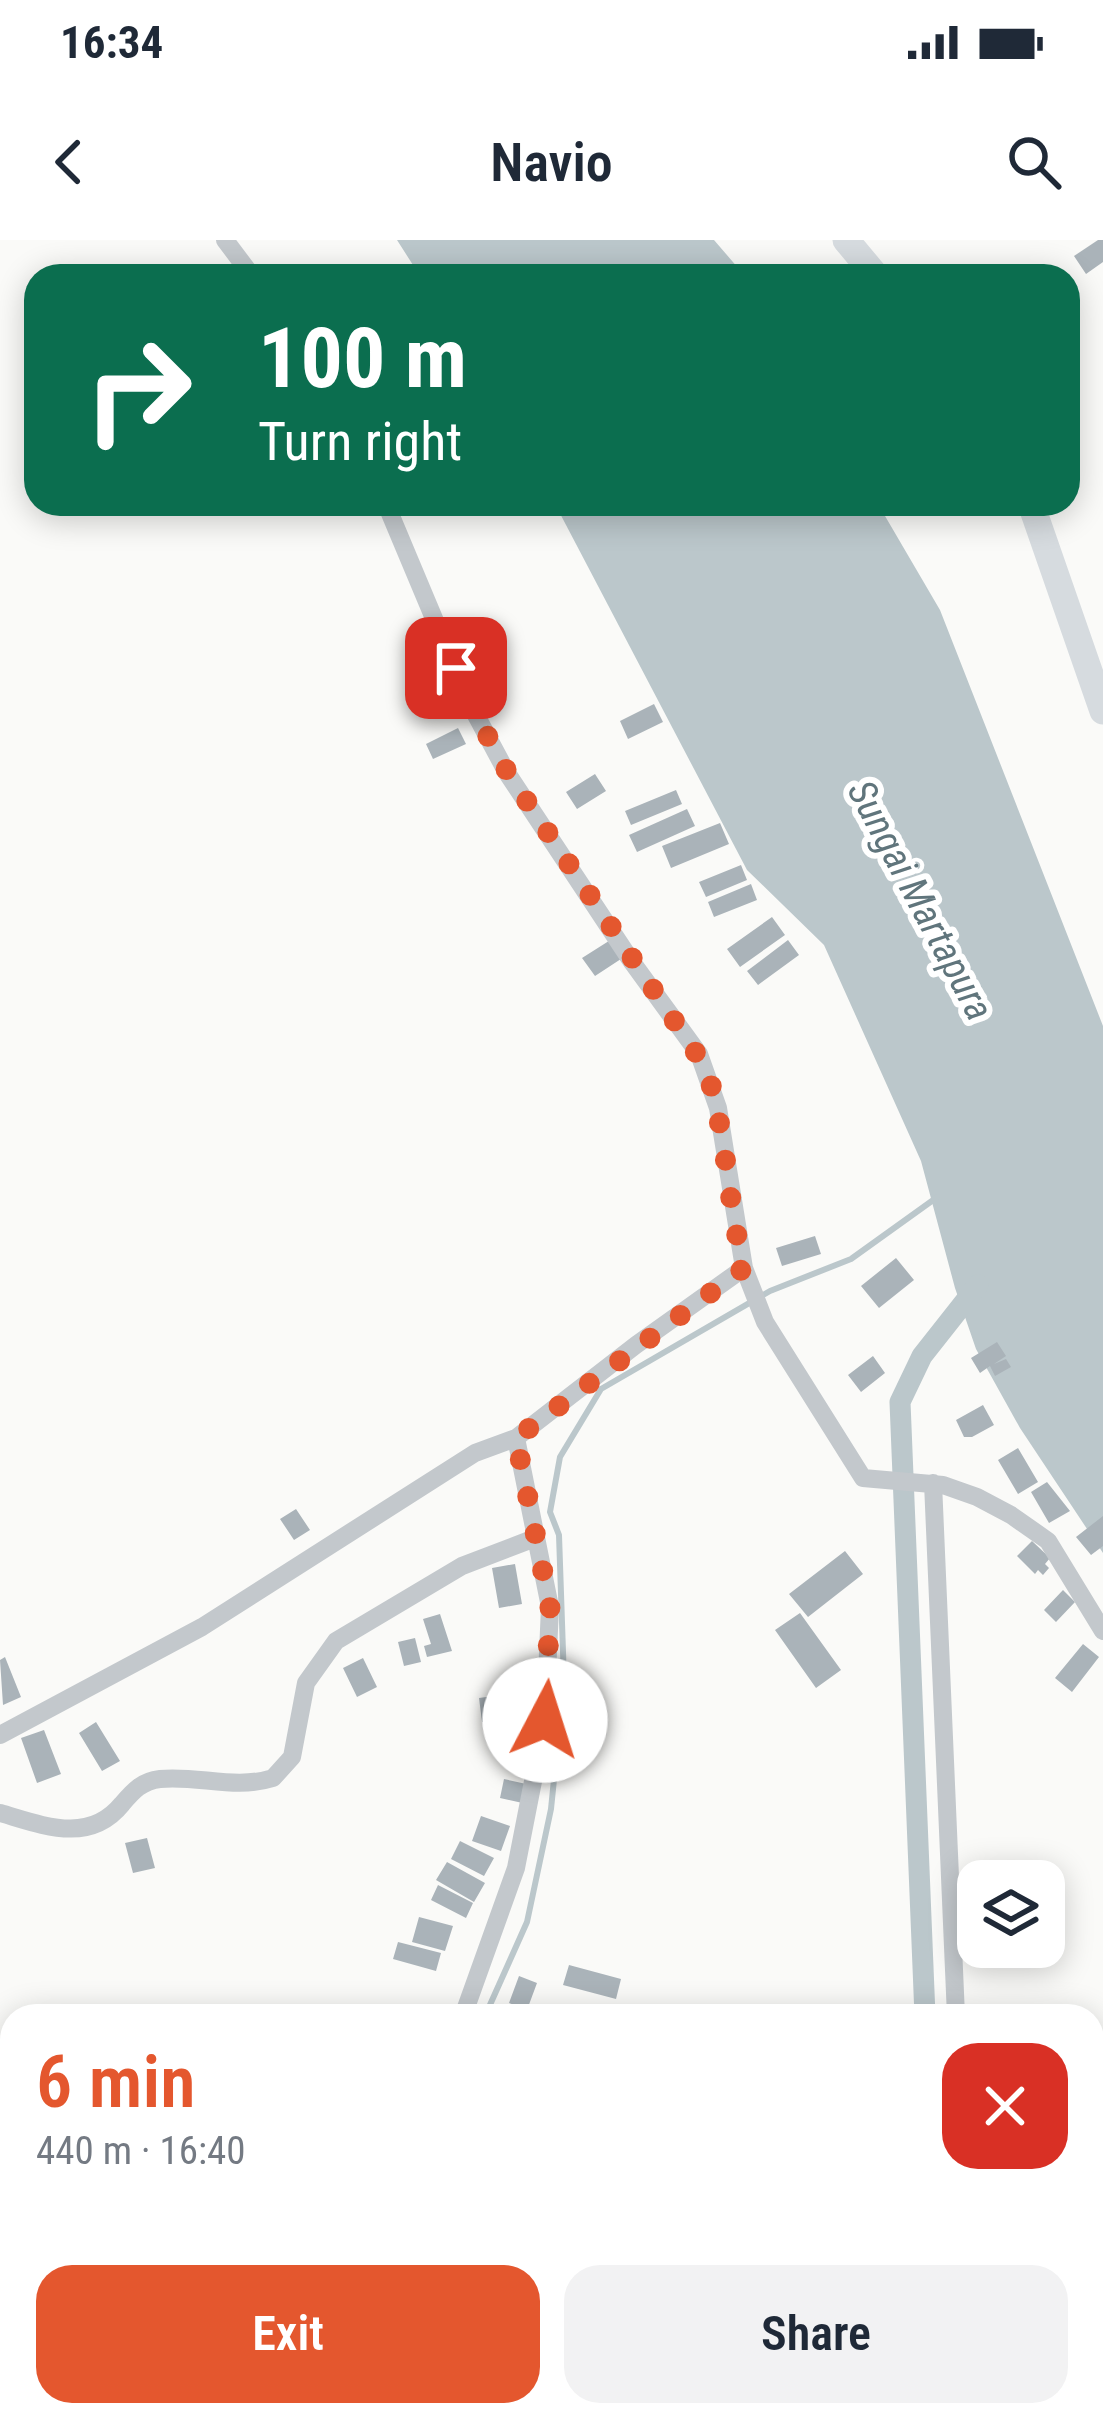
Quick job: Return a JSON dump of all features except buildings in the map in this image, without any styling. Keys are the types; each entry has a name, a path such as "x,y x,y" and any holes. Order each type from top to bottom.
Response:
{"street":[{"path":"846,240 867,264"},
{"path":"391,516 469,702 498,756 706,1068 718,1108 746,1277 765,1322 855,1469 871,1481 929,1483 977,1497 1048,1541 1103,1631"},
{"path":"1034,516 1103,711"},
{"path":"0,1735 202,1627 475,1453 516,1438 746,1277"},
{"path":"467,2004 516,1868 541,1756 552,1630 516,1438"},
{"path":"929,1483 955,2004"},
{"path":"0,1813 66,1831 111,1815 148,1781 230,1783 273,1778 292,1756 306,1683 336,1640 462,1566 534,1534"}],"water":[{"path":"397,240 714,240 735,264 412,264"},
{"name":"Sungai Martapura","path":"561,516 885,516 940,610 1103,1026 1103,1553 1020,1428 976,1349 921,1161 824,945 747,870"}],"waterway":[{"path":"490,2004 527,1922 551,1809 564,1681 559,1535 550,1512 560,1457 601,1389 770,1291 851,1259 936,1198"},
{"path":"925,2004 900,1402 922,1356 978,1285"}],"route":[{"path":"456,668 479,723 508,773 706,1068 718,1108 744,1268 516,1438 550,1607 545,1720"}]}
